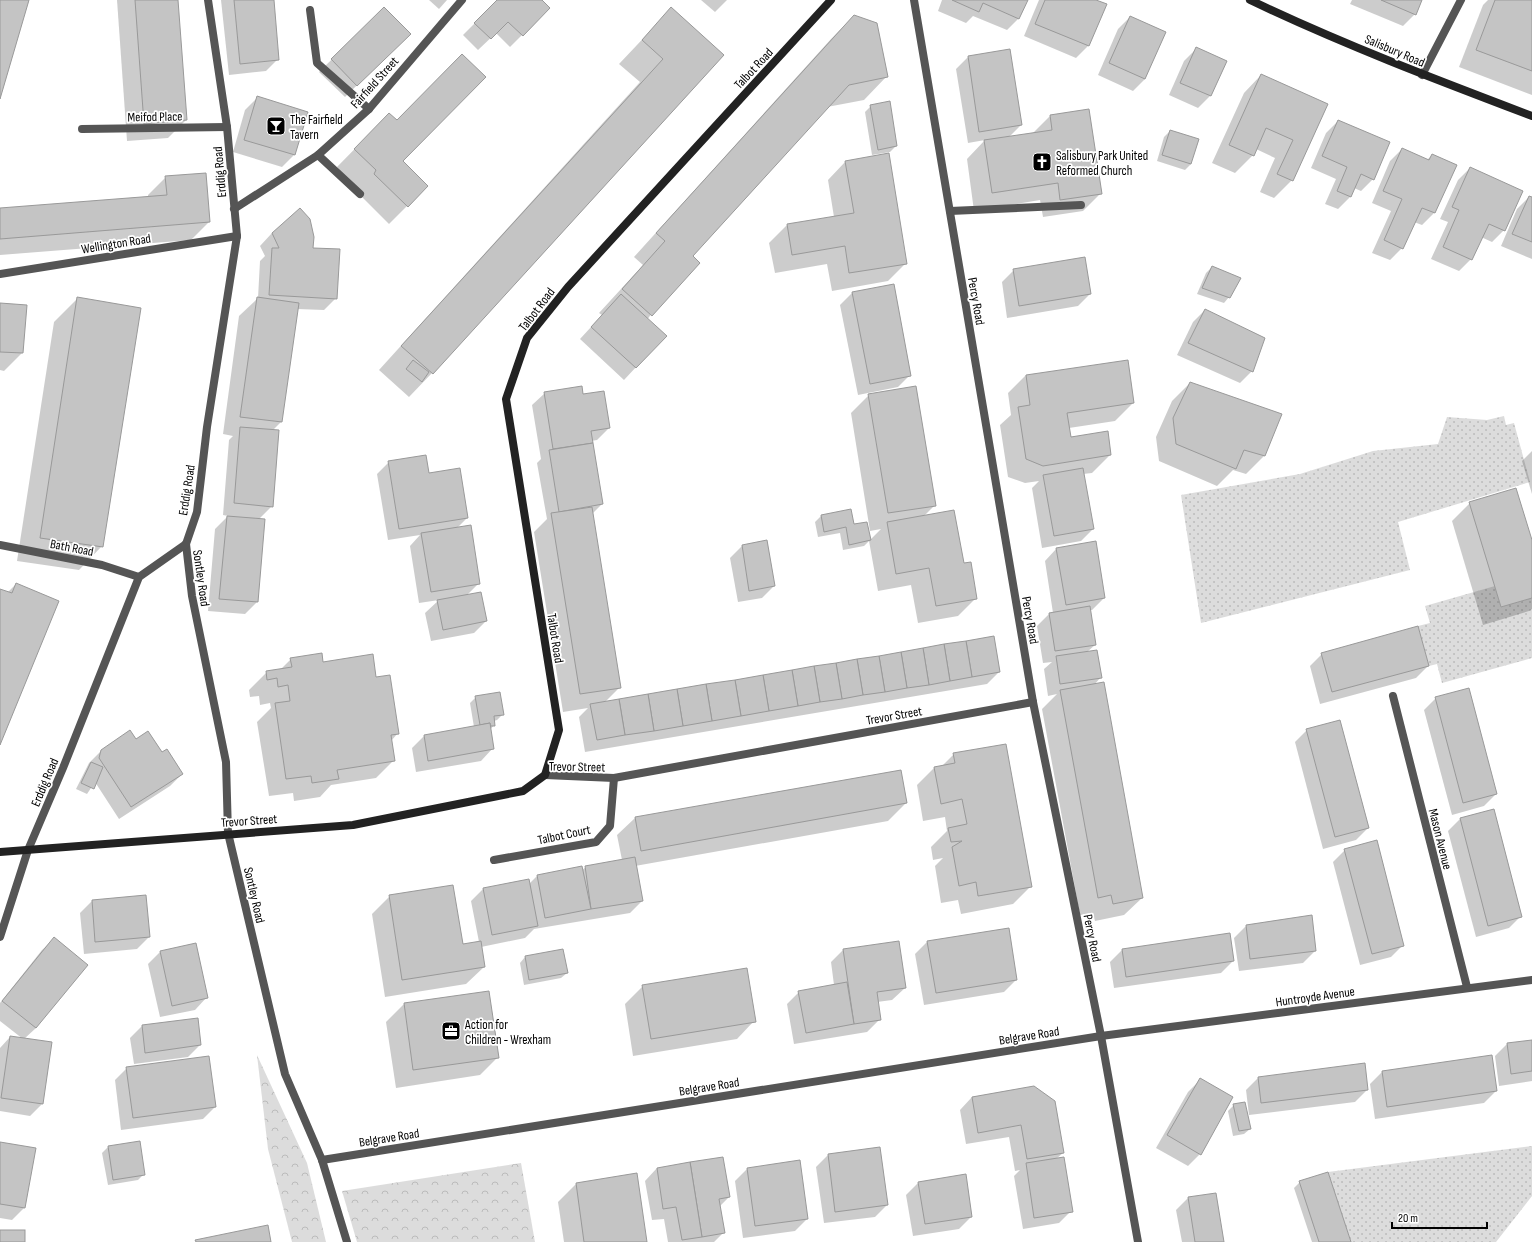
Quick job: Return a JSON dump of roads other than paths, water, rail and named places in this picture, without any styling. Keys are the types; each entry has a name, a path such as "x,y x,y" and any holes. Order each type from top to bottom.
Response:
{"main road":[{"name":"Talbot Road","path":"546,775 559,730 506,399 527,338 568,287 831,0"},
{"name":"Salisbury Road","path":"1250,0 1422,75 1532,116"},
{"name":"Trevor Street","path":"0,852 228,833 353,825 523,791 546,775"}],"street":[{"name":"Erddig Road","path":"186,544 197,512 206,427 237,236 227,127 208,0"},
{"name":"Fairfield Street","path":"234,209 318,155 369,109 462,0"},
{"name":"Percy Road","path":"914,0 1033,702 1101,1036 1138,1242"},
{"path":"1422,75 1461,0"},
{"path":"310,10 317,63 369,109"},
{"name":"Meifod Place","path":"82,129 227,127"},
{"path":"318,155 360,194"},
{"path":"950,211 1081,205"},
{"name":"Wellington Road","path":"0,274 237,236"},
{"path":"139,577 186,544"},
{"name":"Sontley Road","path":"186,544 192,596 226,762 228,833 284,1074 322,1160 347,1242"},
{"name":"Bath Road","path":"0,545 102,565 139,577"},
{"name":"Erddig Road","path":"0,937 28,850 66,761 139,577"},
{"name":"Mason Avenue","path":"1393,696 1467,987"},
{"name":"Trevor Street","path":"546,775 614,778 1033,702"},
{"name":"Talbot Court","path":"494,860 596,842 610,826 614,778"},
{"name":"Huntroyde Avenue","path":"1101,1036 1467,987 1532,980"},
{"name":"Belgrave Road","path":"322,1160 1101,1036"}],"place":[{"name":"The Fairfield Tavern","path":"276,126"},
{"name":"Salisbury Park United Reformed Church","path":"1042,162"},
{"name":"Action for Children - Wrexham","path":"451,1031"}]}
